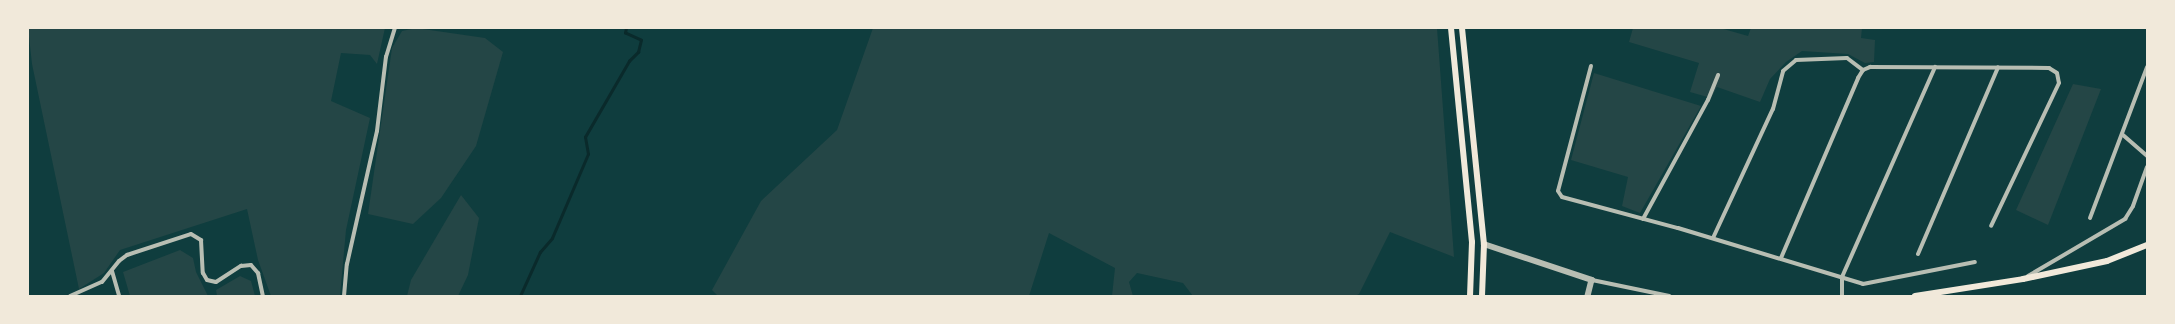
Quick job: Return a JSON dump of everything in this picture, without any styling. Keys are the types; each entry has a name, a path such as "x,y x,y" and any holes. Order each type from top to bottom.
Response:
{"main road":[{"path":"1451,28 1472,242 1470,296"},
{"path":"1462,28 1484,244 1482,296"},
{"path":"1916,296 2023,279 2107,261 2147,245"}],"street":[{"path":"344,296 347,264 377,131 386,58 395,28"},
{"path":"1713,238 1772,109 1783,71 1796,60 1847,58 1863,70"},
{"path":"1591,66 1558,191 1562,197 1713,238 1864,284 1975,262"},
{"path":"1781,258 1863,70 1870,67 2050,68 2057,73 2059,83 1991,226"},
{"path":"1842,296 1842,277 1934,67"},
{"path":"1918,254 1998,67"},
{"path":"2090,218 2123,135 2147,67"},
{"path":"1643,219 1708,100 1718,75"},
{"path":"2123,135 2147,156"},
{"path":"2023,279 2125,219 2133,206 2147,166"},
{"path":"70,296 102,282 112,271 118,261 127,255 194,235 203,244 203,273 207,280 216,282 240,266 251,265 258,272 263,296"},
{"path":"1484,244 1592,280 1668,296"},
{"path":"112,271 118,296"},
{"path":"1588,296 1592,280"}],"shaded area":[{"path":"28,28 385,28 377,64 370,55 341,53 331,101 370,118 346,230 340,296 271,296 258,260 247,209 120,250 104,273 79,289 32,64"},
{"path":"416,28 485,38 503,52 476,146 441,198 413,224 368,214 392,48 402,31"},
{"path":"873,28 1437,28 1454,257 1390,232 1359,294 1355,296 1193,296 1183,283 1137,273 1129,282 1133,296 1112,296 1115,268 1049,233 1029,296 718,296 712,290 761,201 837,130"},
{"path":"1633,28 1720,28 1748,36 1751,28 1862,28 1861,38 1875,40 1874,62 1865,63 1848,54 1802,51 1786,62 1770,79 1760,102 1717,87 1711,98 1690,92 1699,63 1629,42"},
{"path":"1594,73 1701,106 1640,213 1622,206 1628,177 1571,160"},
{"path":"2073,84 2101,89 2048,225 2016,210"},
{"path":"461,195 479,218 468,275 458,296 407,296 411,280"},
{"path":"180,250 193,258 196,272 208,296 130,296 123,272"},
{"path":"240,276 251,281 255,296 217,296 216,290"}],"waterway":[{"path":"520,296 540,252 552,238 588,154 585,137 629,61 638,52 641,40 625,33 626,28"}]}
